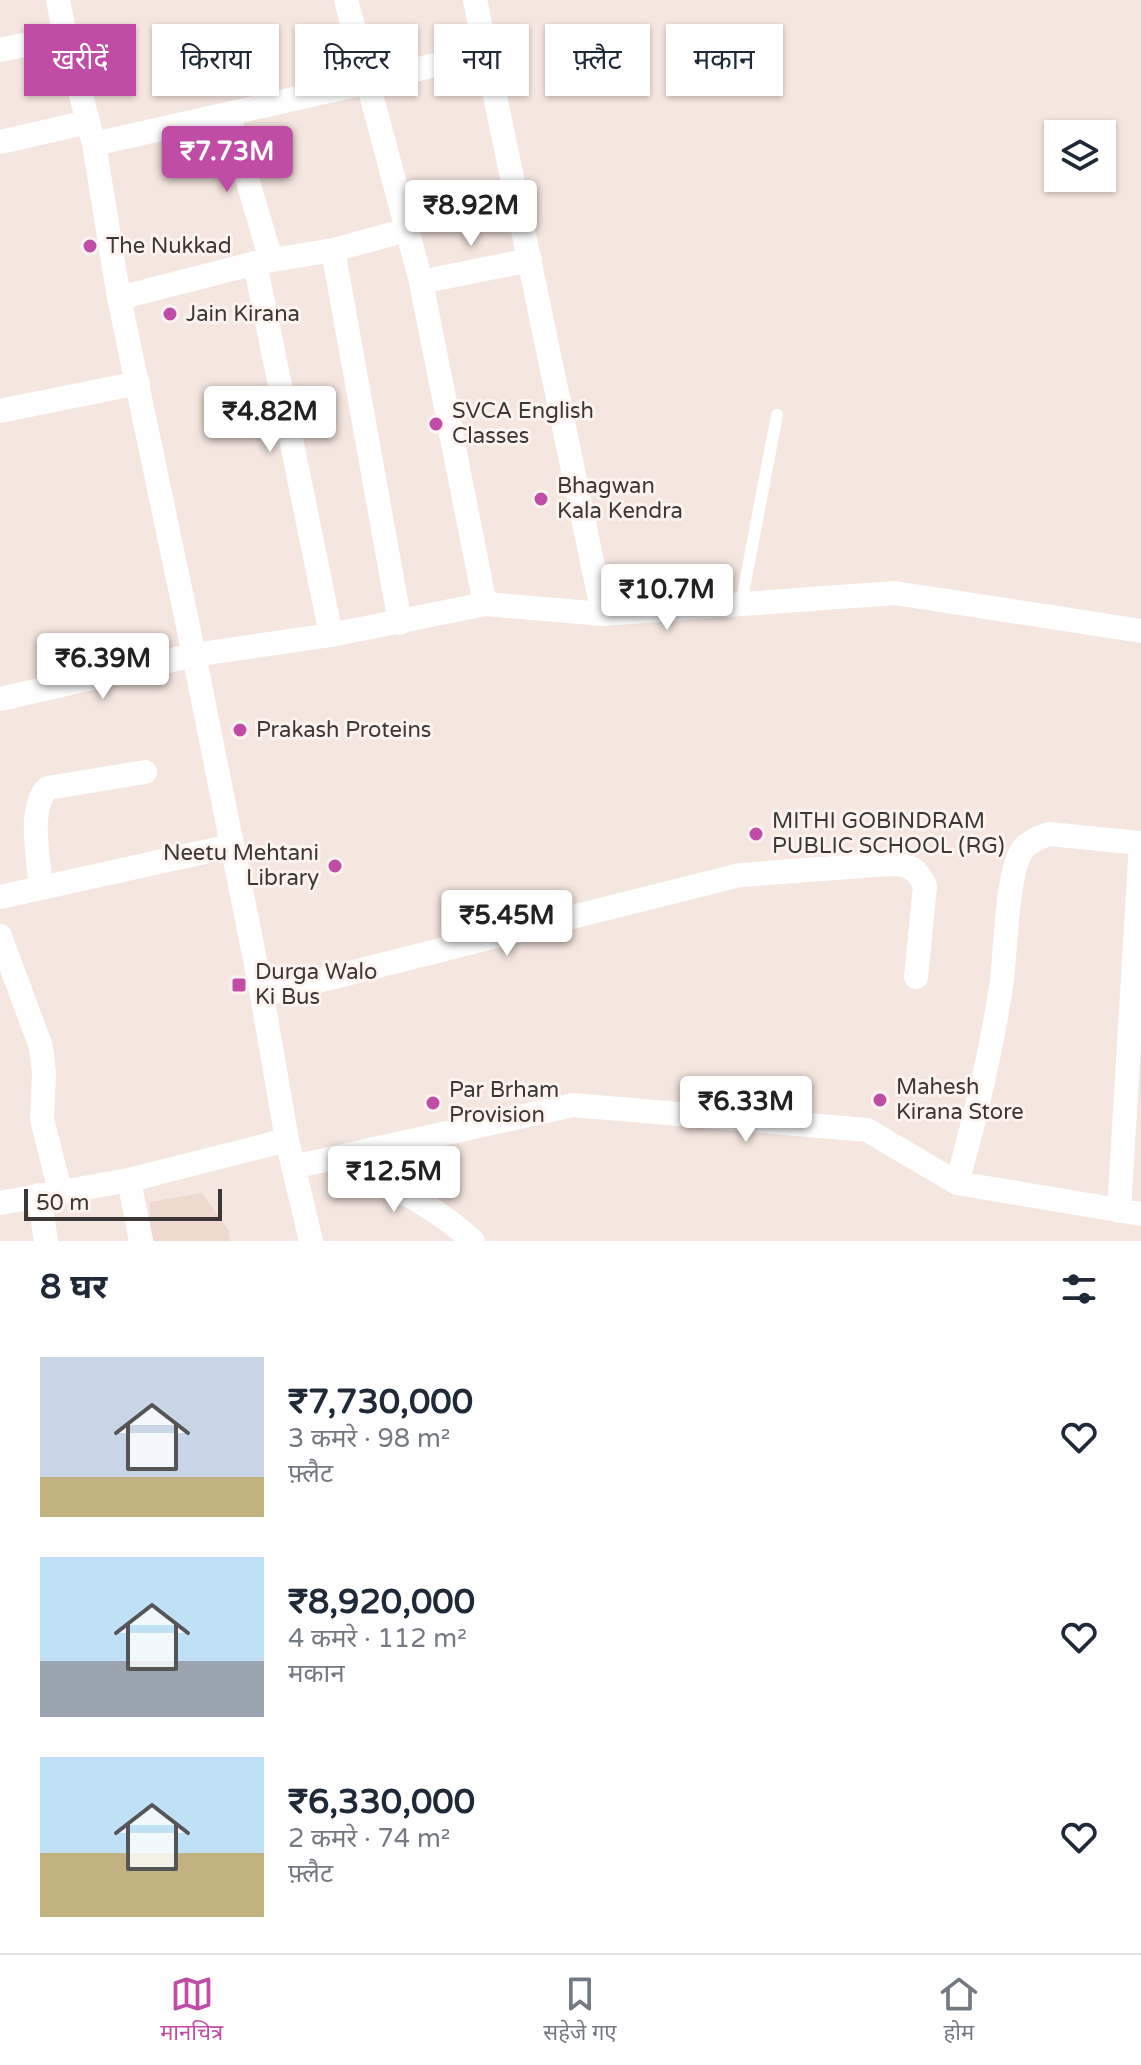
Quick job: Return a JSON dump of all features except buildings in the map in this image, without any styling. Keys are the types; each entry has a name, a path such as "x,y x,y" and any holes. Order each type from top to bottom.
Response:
{"street":[{"path":"58,0 63,24"},
{"path":"346,0 353,24"},
{"path":"475,0 479,24"},
{"path":"0,50 24,45"},
{"path":"81,96 91,133 119,298 262,995 287,1140 311,1241"},
{"path":"0,142 228,114 307,96"},
{"path":"373,96 421,282 485,604"},
{"path":"494,96 603,614"},
{"path":"228,114 263,262 331,635"},
{"path":"119,298 263,262 333,250 407,230"},
{"path":"333,250 400,623"},
{"path":"421,282 530,260"},
{"path":"0,411 138,383"},
{"path":"0,699 194,655 400,623 485,604 603,614 895,593 1141,631"},
{"path":"41,888 36,816 42,794 48,788 145,772"},
{"path":"293,1167 573,1105 867,1130 957,1183 1130,1212 1141,843 1049,834 1036,838 1022,849 1012,880 1001,987 990,1044 957,1183"},
{"path":"0,897 231,846"},
{"path":"262,995 740,875 889,864 907,864 919,873 925,886 916,977"},
{"path":"0,936 41,1047 44,1073 42,1119 49,1193 46,1241"},
{"path":"0,1203 129,1180 287,1140"},
{"path":"337,1157 421,1201 473,1241"},
{"path":"129,1180 141,1241"}],"lane":[{"path":"741,604 777,415"}],"shaded area":[{"path":"202,1193 228,1230 230,1241 154,1241 150,1233 150,1202"}],"place":[{"name":"The Nukkad","path":"90,246"},
{"name":"Jain Kirana","path":"170,314"},
{"name":"SVCA English Classes","path":"436,424"},
{"name":"Bhagwan Kala Kendra","path":"541,499"},
{"name":"Prakash Proteins","path":"240,730"},
{"name":"MITHI GOBINDRAM PUBLIC SCHOOL (RG)","path":"756,834"},
{"name":"Neetu Mehtani Library","path":"335,866"},
{"name":"Durga Walo Ki Bus","path":"239,985"},
{"name":"Mahesh Kirana Store","path":"880,1100"},
{"name":"Par Brham Provision","path":"433,1103"}]}
